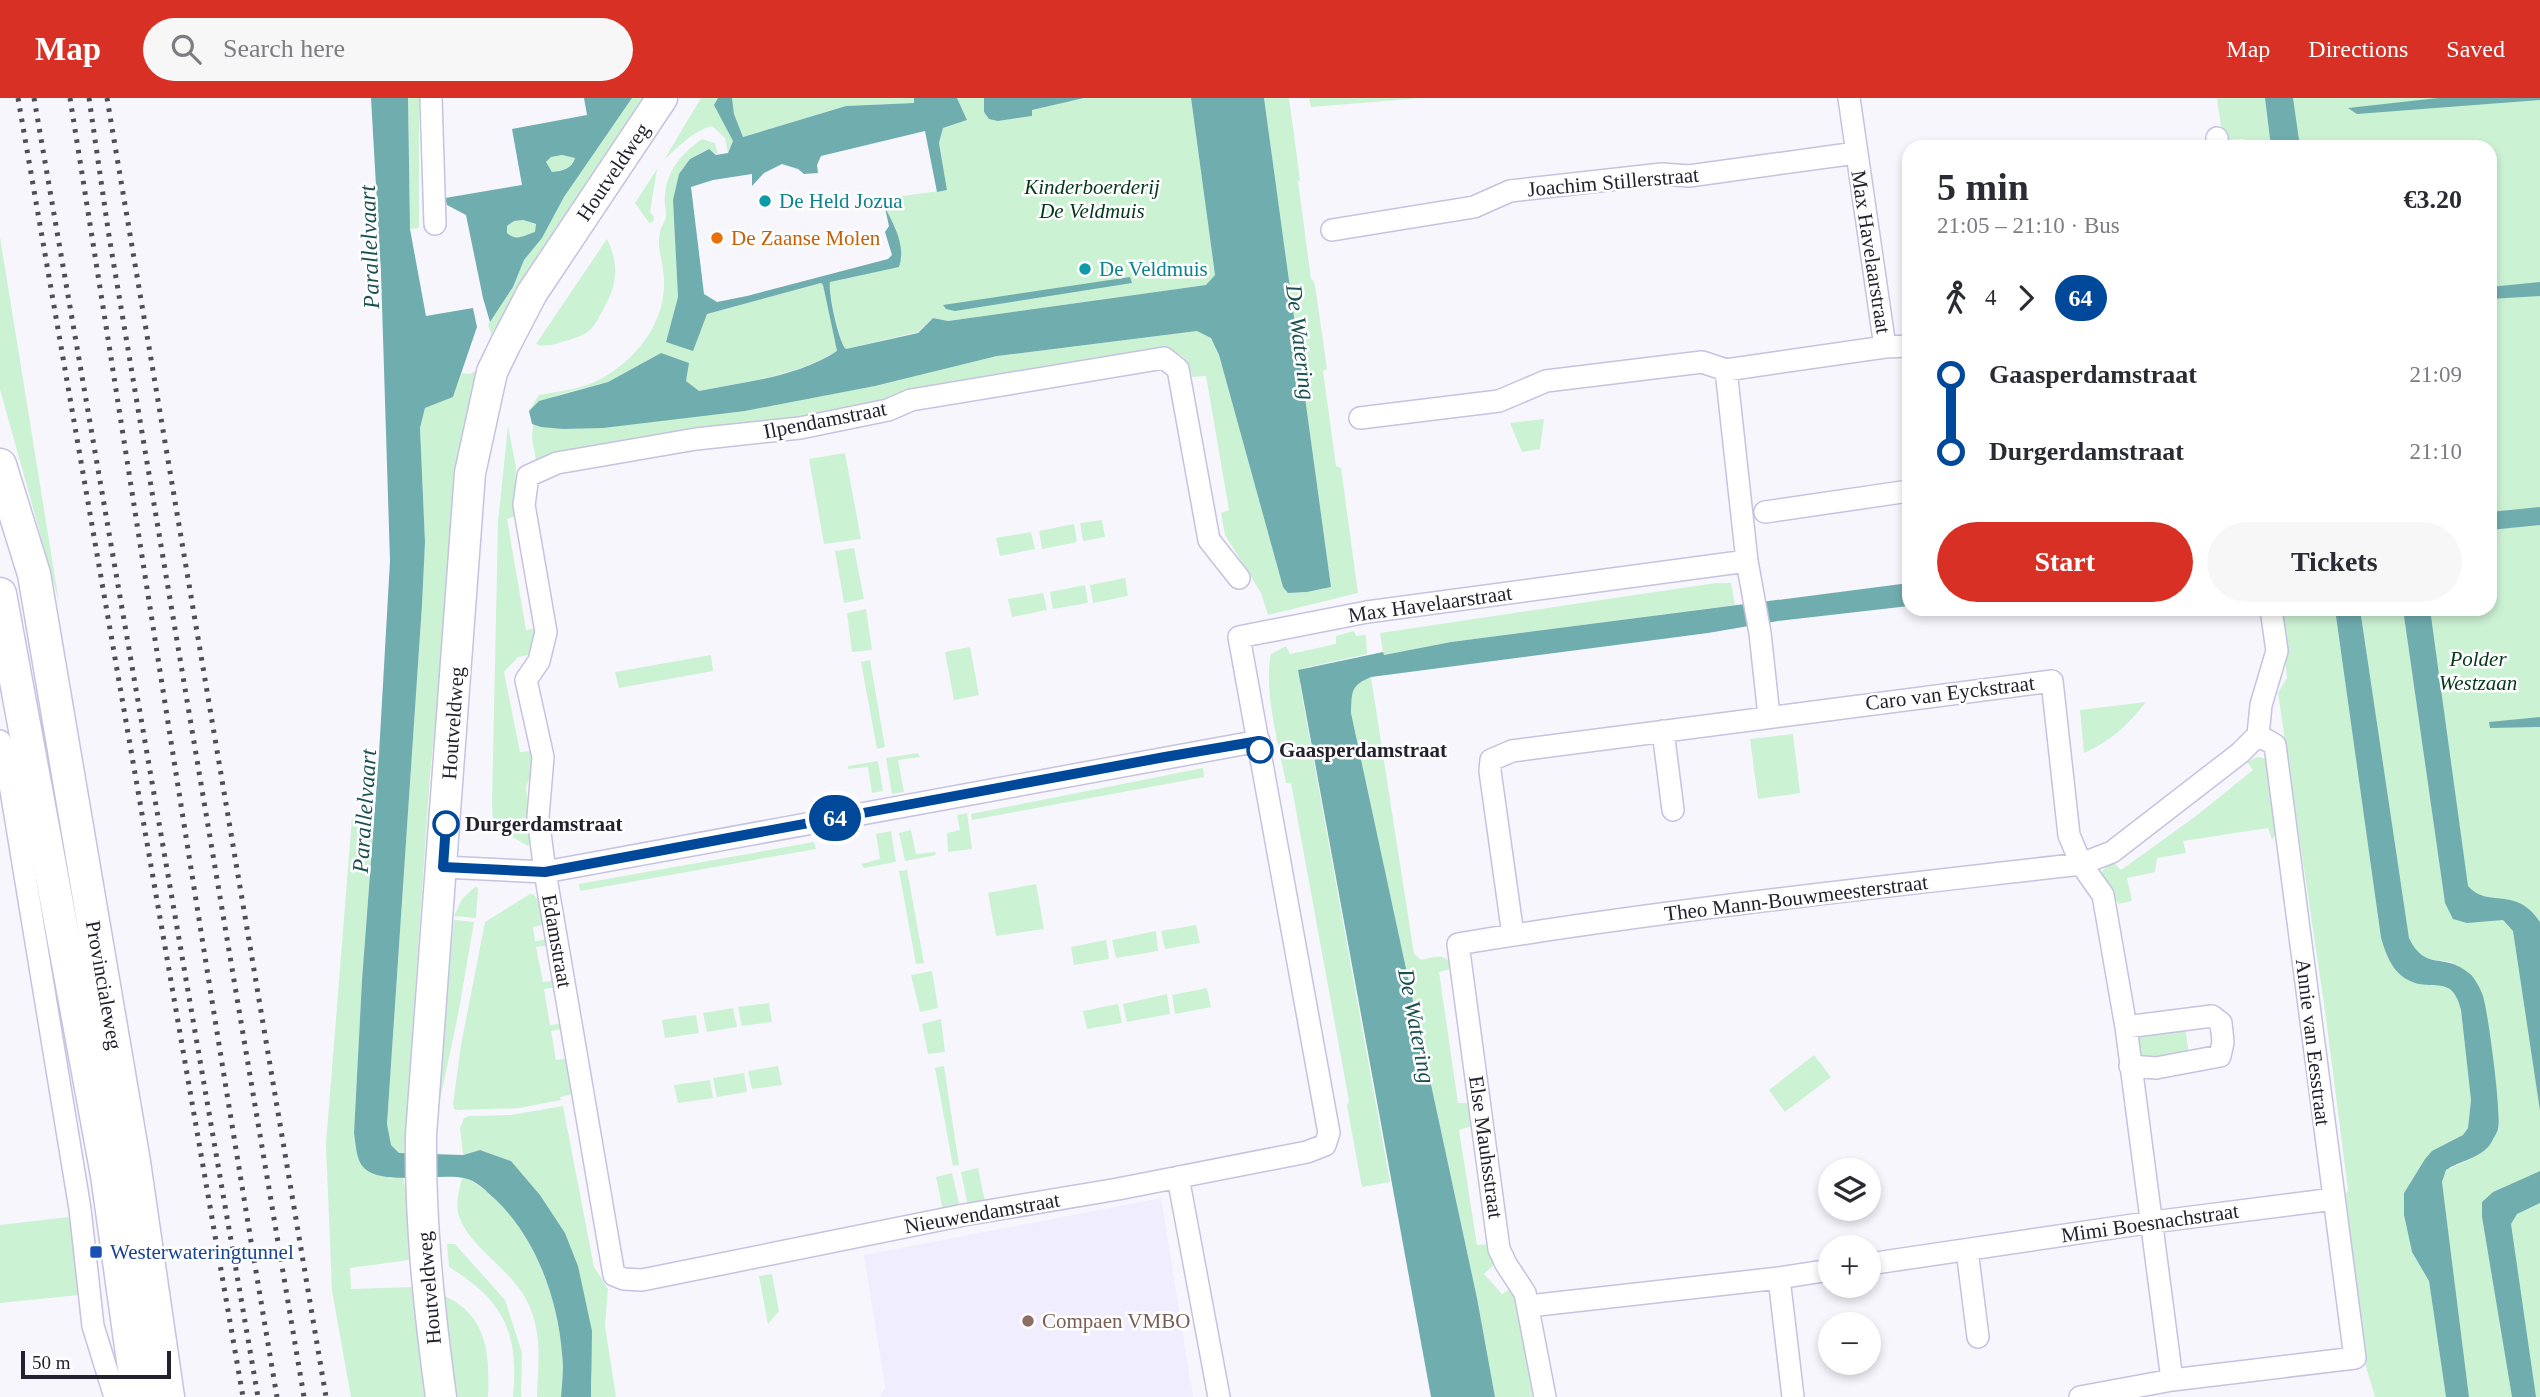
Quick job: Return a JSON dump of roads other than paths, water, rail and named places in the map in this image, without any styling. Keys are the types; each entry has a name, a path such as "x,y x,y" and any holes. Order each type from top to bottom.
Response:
{"main road":[{"name":"Provincialeweg","path":"0,464 34,574 134,1162 167,1397"},
{"path":"0,583 34,574"},
{"name":"Provincialeweg","path":"0,594 107,1175 138,1397"}],"street":[{"path":"431,98 435,225"},
{"name":"Houtveldweg","path":"441,1397 428,1303 421,1197 421,1135 443,867 470,473 492,372 532,293 662,98"},
{"name":"Max Havelaarstraat","path":"1360,418 1499,401 1546,382 1702,362 1726,370 1885,347 1849,98"},
{"name":"Joachim Stillerstraat","path":"1332,230 1474,208 1510,191 1662,174 1689,176 1856,153"},
{"path":"1885,347 1902,346"},
{"name":"Ilpendamstraat","path":"528,476 557,463 603,454 696,439 800,428 888,410 911,400 1164,358 1178,369 1209,540 1239,578"},
{"path":"1726,370 1747,561 1760,633 1769,716"},
{"name":"Edamstraat","path":"528,476 524,505 546,632 539,661 526,680 543,757 538,817 614,1275 624,1279"},
{"path":"1765,512 1902,492"},
{"name":"Max Havelaarstraat","path":"1259,741 1239,637 1367,612 1747,561"},
{"path":"2080,1397 2172,1380 2126,1027 2104,895 2081,864 2112,852 2240,753 2258,735 2261,705 2277,651 2272,616"},
{"name":"Caro van Eyckstraat","path":"1513,935 1490,771 1491,760 1513,751 1769,716 2052,681 2069,835 2081,864"},
{"path":"1663,731 1673,810"},
{"name":"Annie van Eesstraat","path":"2172,1380 2355,1358 2275,745 2258,735"},
{"path":"0,740 5,754 80,1209 93,1326 115,1397"},
{"path":"443,867 545,872 1259,741"},
{"name":"Nieuwendamstraat","path":"624,1279 642,1280 964,1215 1307,1152 1325,1145 1329,1132 1259,741"},
{"name":"Theo Mann-Bouwmeesterstraat","path":"1513,935 1802,896 2081,864"},
{"name":"Else Mauhsstraat","path":"1513,935 1458,944 1499,1249 1525,1293 1545,1397"},
{"path":"2126,1027 2213,1016 2221,1023 2223,1042 2220,1056 2156,1068 2130,1066"},
{"path":"1178,1177 1219,1397"},
{"name":"Mimi Boesnachstraat","path":"1881,1262 2153,1222 2334,1199"},
{"path":"1967,1250 1978,1337"},
{"path":"1529,1306 1818,1272"},
{"path":"1779,1278 1793,1397"}],"water":[{"path":"371,98 408,98 410,229 426,316 473,308 477,327 453,397 425,408 420,428 425,542 387,1124 391,1145 399,1153 463,1155 480,1150 511,1161 540,1195 565,1233 578,1266 592,1331 591,1397 561,1397 563,1359 550,1291 522,1232 495,1199 477,1183 464,1178 397,1178 372,1173 361,1165 356,1147 354,1133 362,980 390,561 381,273"},
{"path":"584,98 632,98 564,197 542,238 524,260 513,287 490,322 466,215 447,205 445,198 522,185 512,129 587,115","holes":["562,155 575,158 574,162 566,169 552,172 546,162 551,157","523,220 536,224 535,232 517,237 507,233 507,226 514,221"]},
{"path":"718,98 732,98 734,114 743,137 846,106 914,103 914,98 957,98 967,120 943,128 939,143 947,190 937,192 925,131 821,156 817,165 818,173 804,174 782,164 764,173 752,186 752,174 713,180 691,187 704,294 717,302 888,259 892,255 885,232 889,226 885,208 900,244 899,267 830,282 840,338 846,349 918,333 933,318 948,321 1206,285 1215,275 1191,98 1264,98 1331,587 1288,593 1283,587 1219,355 1211,338 1197,331 997,356 875,386 745,411 603,428 563,429 532,424 529,411 539,401 608,382 661,353 689,363 686,381 699,391 788,373 837,351 821,283 707,314 693,351 666,342 678,297 673,200 679,174 690,159 709,149 716,155 728,153 733,141 714,105"},
{"path":"984,98 1084,98 1032,110 1032,116 998,121 989,119 984,112"},
{"path":"2265,98 2293,98 2299,140 2270,140"},
{"path":"2438,98 2540,100 2357,114 2348,108"},
{"path":"1130,277 1132,283 955,311 946,309 943,305"},
{"path":"2540,282 2540,296 2497,299 2497,286"},
{"path":"2540,507 2540,525 2497,529 2497,511"},
{"name":"De Watering","path":"1902,584 1902,607 1778,621 1708,633 1371,677 1356,687 1351,713 1477,1298 1495,1397 1431,1397 1298,670 1383,652 1384,655 1451,642"},
{"path":"2336,616 2361,616 2409,938 2422,955 2461,967 2472,976 2483,996 2488,1021 2498,1129 2487,1148 2446,1170 2442,1182 2469,1397 2446,1397 2429,1281 2412,1252 2404,1215 2404,1193 2425,1159 2432,1151 2463,1135 2468,1128 2471,1100 2461,1010 2457,998 2446,987 2425,985 2402,977 2388,956 2381,938"},
{"path":"2404,616 2431,616 2468,886 2484,896 2521,904 2540,922 2540,1111 2513,931 2503,920 2467,923 2453,919 2445,903"},
{"path":"2540,717 2540,727 2490,728 2489,722"},
{"path":"2540,1171 2540,1203 2517,1214 2511,1224 2536,1397 2512,1397 2482,1217 2482,1202 2493,1192"}],"railway":[{"path":"18,98 243,1397"},
{"path":"34,98 258,1397"},
{"path":"70,98 277,1397"},
{"path":"89,98 109,236 304,1397"},
{"path":"107,98 326,1397"}],"place":[{"name":"De Held Jozua","path":"765,201"},
{"name":"De Zaanse Molen","path":"717,238"},
{"name":"De Veldmuis","path":"1085,269"},
{"name":"Gaasperdamstraat","path":"1260,750"},
{"name":"Durgerdamstraat","path":"446,824"},
{"name":"Westerwateringtunnel","path":"96,1252"},
{"name":"Compaen VMBO","path":"1028,1321"}],"park label":[{"name":"Kinderboerderij De Veldmuis","path":"1092,199"},
{"name":"Polder Westzaan","path":"2478,671"}],"water label":[{"name":"Parallelvaart","path":"369,247"},
{"name":"Parallelvaart","path":"364,811"}]}
